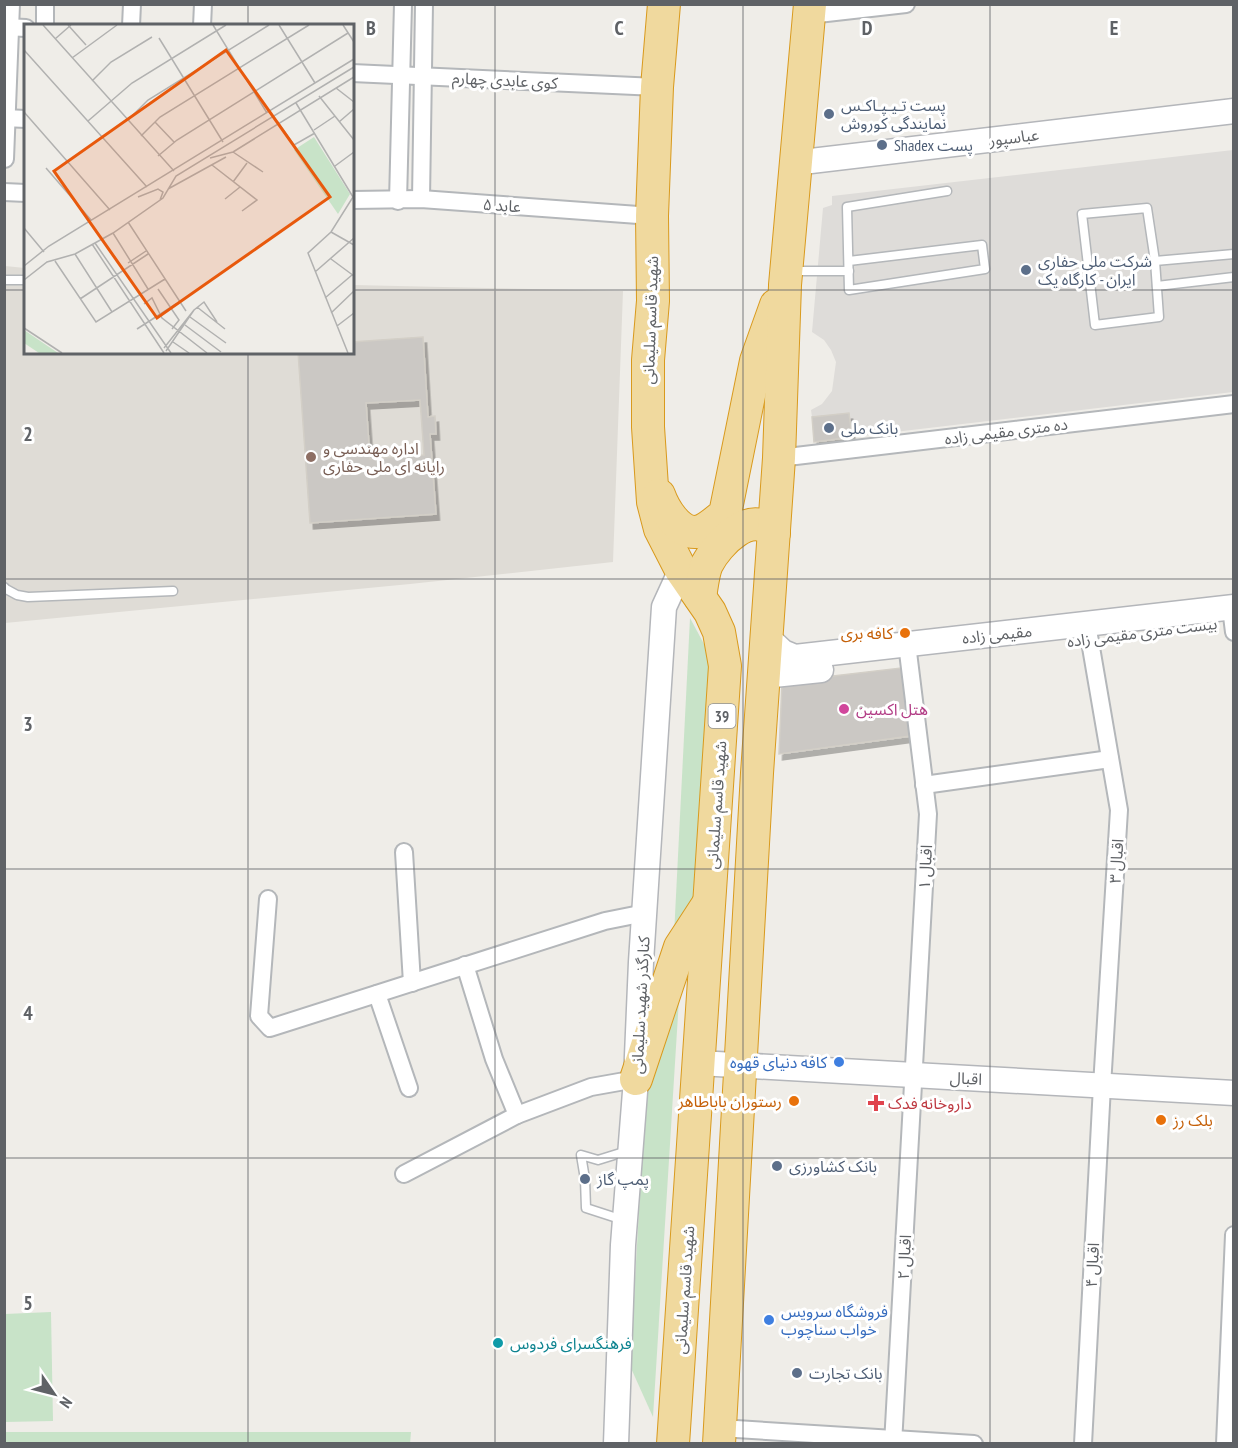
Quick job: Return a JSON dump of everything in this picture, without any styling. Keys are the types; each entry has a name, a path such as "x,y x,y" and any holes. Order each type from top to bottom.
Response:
{"highway":[{"name":"شهید قاسم سلیمانی","path":"663,4 657,87 652,216 652,301 648,360 648,427 653,502 660,529 681,570 710,612 719,632 725,666 673,1443"},
{"path":"720,1436 764,676 779,458 786,278 794,163 809,10"},
{"path":"652,474 661,502 674,521 685,529 696,532 725,514 756,361 786,278"},
{"path":"700,597 706,566 730,535 753,524 768,527 774,533"},
{"path":"636,1079 680,947 710,901"}],"main road":[{"name":"عباسپور","path":"794,163 1233,111"},
{"name":"کنارگذر شهید سلیمانی","path":"616,1443 625,1221 636,1079 664,607 681,570"},
{"name":"بیست متری مقیمی زاده","path":"764,676 907,652 1087,631 1233,618"},
{"path":"767,637 783,652 795,657 907,652"},
{"name":"اقبال","path":"699,1063 1233,1093"}],"street":[{"path":"5,159 13,28 11,4"},
{"path":"45,4 45,24"},
{"path":"131,24 132,4"},
{"path":"202,24 203,4"},
{"path":"398,201 404,4"},
{"path":"421,199 424,4"},
{"path":"809,10 906,4"},
{"name":"کوی عابدی چهارم","path":"354,73 657,87"},
{"path":"6,118 24,119"},
{"path":"4,192 24,193"},
{"name":"عابد ۵","path":"354,200 421,199 652,216"},
{"name":"ده متری مقیمی زاده","path":"779,458 1233,404"},
{"name":"اقبال ۳","path":"1087,631 1119,810 1102,1086"},
{"name":"اقبال ۱","path":"907,652 928,814 914,1076"},
{"path":"924,786 1110,759"},
{"path":"404,852 412,983"},
{"path":"268,899 259,1016 270,1028 605,921 645,913"},
{"path":"465,965 494,1059 517,1115"},
{"path":"377,994 409,1088"},
{"name":"اقبال ۲","path":"893,1441 914,1076"},
{"path":"404,1174 517,1115 591,1087 636,1079"},
{"name":"اقبال ۴","path":"1083,1443 1102,1086"},
{"path":"1225,1443 1233,1235"},
{"path":"720,1436 974,1443"}],"lane":[{"path":"786,278 849,266 982,245 985,269 849,290 849,266 847,207 947,191"},
{"path":"1147,208 1155,261 1159,316 1095,325 1082,214 1147,208"},
{"path":"1155,261 1233,254"},
{"path":"1157,285 1233,277"},
{"path":"4,280 24,280"},
{"path":"4,587 17,595 28,597 173,591"},
{"path":"625,1221 586,1208 581,1155 598,1160 631,1150"}],"shaded area":[{"name":"شرکت ملی حفاری ایران - کارگاه یک","path":"1233,150 1233,392 852,437 849,413 812,417 811,410 822,404 832,391 836,362 824,340 812,332 823,208 832,205 832,196"},
{"name":"اداره مهندسی و رایانه ای ملی حفاری","path":"5,266 24,268 24,354 354,354 354,285 623,291 613,562 5,623"}],"green space":[{"path":"690,618 711,657 693,898 674,935"},
{"path":"680,983 653,1417 630,1366 648,1055"},
{"path":"51,1312 53,1421 5,1422 5,1314"},
{"path":"4,1432 411,1432 410,1444 5,1444"}],"building":[{"path":"423,337 428,417 435,416 436,434 430,434 436,514 310,523 298,354 354,354 354,342","holes":["420,400 424,455 370,459 366,403"]},
{"path":"849,413 852,437 814,442 812,417"},
{"name":"هتل اکسین","path":"901,668 910,736 779,754 782,682"}],"place":[{"name":"پست تـیـپـاکـس نمایندگی کوروش","path":"829,114"},
{"name":"Shadex پست","path":"882,145"},
{"name":"شرکت ملی حفاری ایران - کارگاه یک","path":"1026,270"},
{"name":"بانک ملی","path":"829,428"},
{"name":"اداره مهندسی و رایانه ای ملی حفاری","path":"311,457"},
{"name":"کافه بری","path":"905,633"},
{"name":"هتل اکسین","path":"844,709"},
{"name":"کافه دنیای قهوه","path":"839,1062"},
{"name":"رستوران باباطاهر","path":"794,1101"},
{"name":"داروخانه فدک","path":"876,1103"},
{"name":"بلک رز","path":"1161,1120"},
{"name":"بانک کشاورزی","path":"777,1166"},
{"name":"پمپ گاز","path":"585,1179"},
{"name":"فروشگاه سرویس خواب سناچوب","path":"769,1320"},
{"name":"فرهنگسرای فردوس","path":"498,1343"},
{"name":"بانک تجارت","path":"797,1373"}]}
